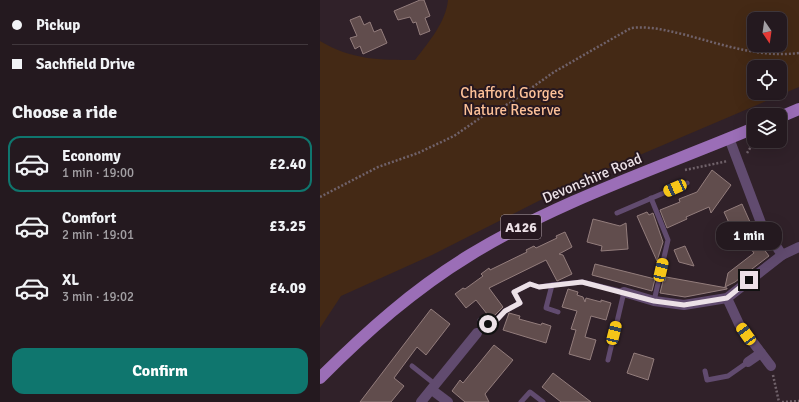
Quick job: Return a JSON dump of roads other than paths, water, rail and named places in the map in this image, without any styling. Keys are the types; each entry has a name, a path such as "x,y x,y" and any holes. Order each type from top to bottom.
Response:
{"main road":[{"path":"787,114 799,109"},
{"name":"Devonshire Road","path":"320,378 368,331 416,292 469,256 519,228 570,204 747,131"}],"street":[{"path":"729,138 761,223 782,255"},
{"path":"624,292 654,301 684,305 727,298 782,255 799,247"},
{"path":"727,298 739,324 771,366"},
{"path":"421,402 434,388 476,333"},
{"path":"748,362 761,353"},
{"path":"434,388 448,402"}],"lane":[{"path":"617,213 687,183"},
{"path":"651,198 668,240 654,301"},
{"path":"480,320 492,325 495,323 505,311 520,303 514,292 530,284 539,287 582,282 624,292 608,360"},
{"path":"552,285 546,308 558,312"},
{"path":"705,371 707,380 728,376 748,362"},
{"path":"412,366 434,388"},
{"path":"520,402 530,392 543,402"}],"park label":[{"name":"Chafford Gorges Nature Reserve","path":"512,102"}]}
